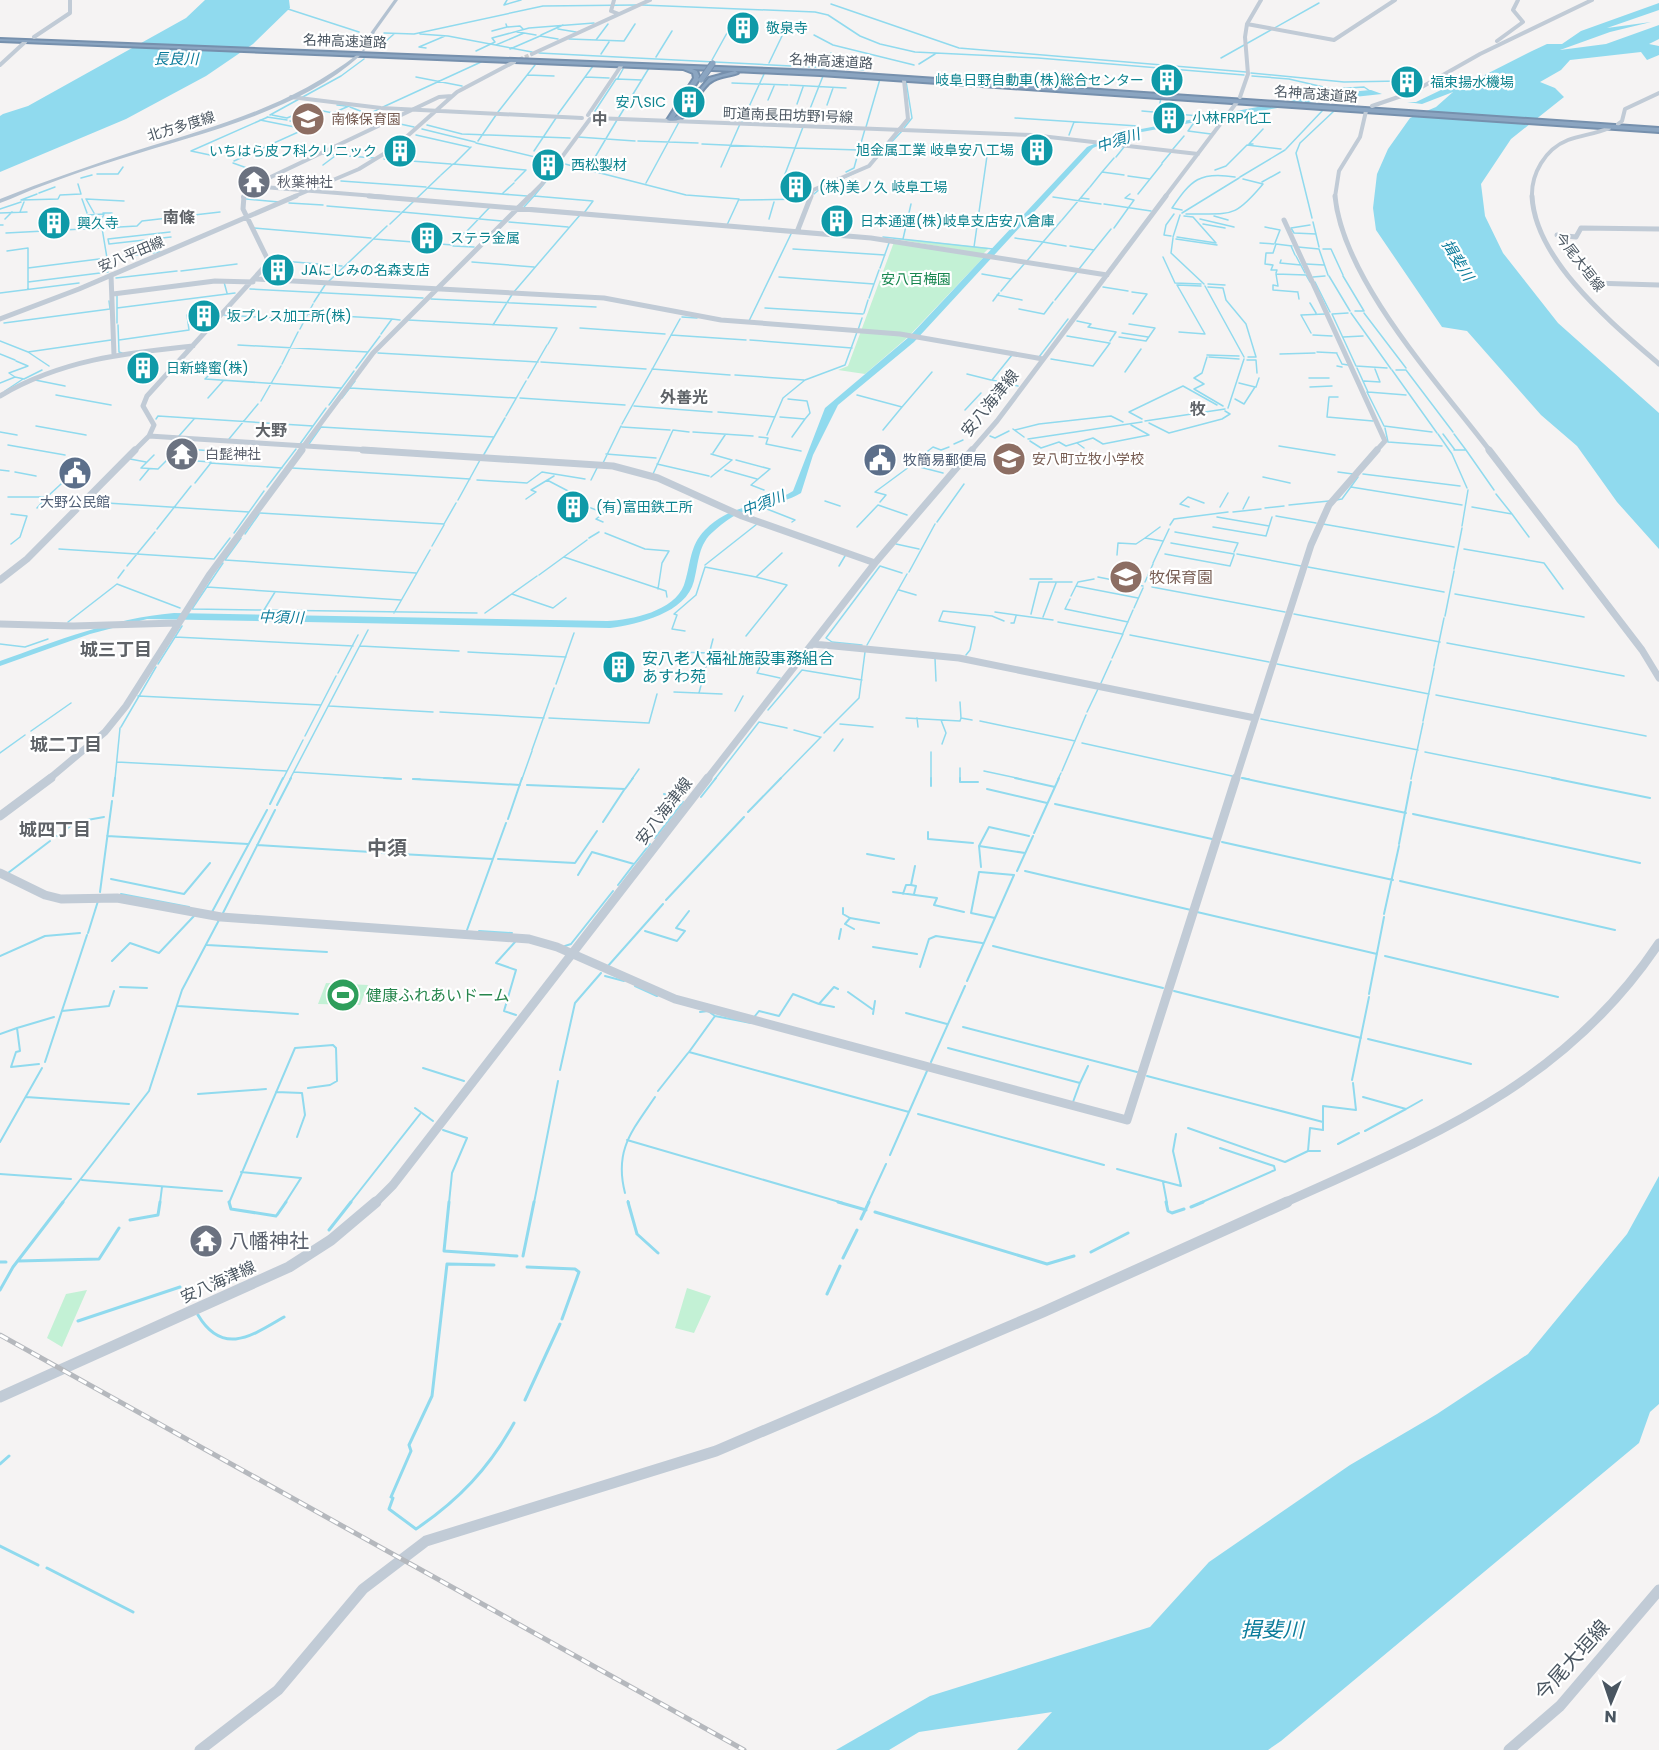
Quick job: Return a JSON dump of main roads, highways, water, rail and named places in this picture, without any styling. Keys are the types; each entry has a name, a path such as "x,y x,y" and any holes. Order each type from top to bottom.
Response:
{"highway":[{"name":"名神高速道路","path":"0,39 544,59 947,78 1659,129"},
{"name":"名神高速道路","path":"544,59 874,75 1391,110"},
{"path":"544,59 713,63 947,78"},
{"path":"544,59 692,70 697,78 680,103 672,120 690,110 702,80"},
{"path":"680,103 702,80 713,63"},
{"path":"696,96 711,79 734,73 874,75"}],"main road":[{"path":"363,50 396,0"},
{"name":"北方多度線","path":"0,201 71,174 247,117 291,97 340,70 359,55"}],"water":[{"name":"長良川","path":"205,0 289,0 290,8 253,44 206,76 126,119 0,172 0,116 28,106 186,18"},
{"name":"揖斐川","path":"1659,3 1659,10 1607,28 1651,22 1610,32 1560,50 1606,44 1659,25 1659,39 1649,44 1659,46 1659,55 1647,60 1641,52 1570,60 1561,70 1540,82 1555,88 1564,97 1511,139 1481,184 1485,216 1503,253 1558,323 1659,413 1659,549 1617,502 1577,446 1541,415 1467,331 1442,327 1376,230 1373,208 1377,174 1388,149 1410,118 1436,107 1453,92 1422,104 1407,102 1416,102 1441,90 1461,87 1547,44 1562,44 1581,31"},
{"name":"中須川","path":"1371,90 1382,94 1326,100 1120,136 1093,148 914,342 838,405 813,455 801,493 741,513 717,528 702,548 689,592 672,609 660,615 610,628 147,619 90,634 0,666 0,661 86,631 129,620 174,613 607,621 628,619 662,608 679,594 684,585 693,549 705,530 727,514 782,497 793,491 825,408 909,337 1087,147 1120,133 1327,94"},
{"name":"揖斐川","path":"1659,1176 1659,1404 1650,1412 1639,1443 1281,1741 1268,1750 1017,1750 1052,1712 919,1732 889,1750 836,1750 930,1696 1150,1627 1209,1562 1350,1465 1437,1414 1528,1354 1627,1234"}],"waterway":[{"path":"507,0 504,5 521,0"},
{"path":"1221,58 1319,3"},
{"path":"831,4 959,48 1246,72"},
{"path":"384,33 414,34 543,6 637,5"},
{"path":"642,5 815,12 828,15 860,36 880,44 915,52 1038,58 1244,75"},
{"path":"288,9 359,32"},
{"path":"562,25 594,23"},
{"path":"596,40 608,24"},
{"path":"596,40 624,41 635,24"},
{"path":"491,44 495,42 492,38 529,28 562,25"},
{"path":"541,35 562,25"},
{"path":"507,27 520,26 523,29"},
{"path":"492,31 507,27"},
{"path":"558,29 576,32"},
{"path":"656,57 672,31"},
{"path":"517,32 524,33"},
{"path":"496,45 524,33"},
{"path":"524,33 536,35"},
{"path":"712,60 727,33"},
{"path":"379,47 394,34"},
{"path":"420,34 448,36 491,44"},
{"path":"814,35 833,45 914,65"},
{"path":"426,48 419,47 445,36"},
{"path":"512,48 540,36 558,39"},
{"path":"769,63 782,36"},
{"path":"377,39 384,42"},
{"path":"569,39 596,40"},
{"path":"601,54 609,42"},
{"path":"476,51 491,44"},
{"path":"491,44 512,48"},
{"path":"512,48 532,52"},
{"path":"539,53 869,70"},
{"path":"826,67 831,53"},
{"path":"919,64 935,54"},
{"path":"270,115 341,76 364,59"},
{"path":"439,81 481,62"},
{"path":"527,75 535,65"},
{"path":"558,114 593,66"},
{"path":"642,80 649,68"},
{"path":"618,78 623,69"},
{"path":"1251,73 1344,82 1400,81"},
{"path":"759,84 764,74"},
{"path":"498,112 527,75"},
{"path":"527,75 554,76"},
{"path":"819,87 823,76"},
{"path":"1252,76 1289,79 1332,89 1364,87 1370,91"},
{"path":"416,77 439,81"},
{"path":"585,77 609,78"},
{"path":"595,111 616,79 642,80"},
{"path":"866,127 880,79"},
{"path":"619,117 642,80"},
{"path":"383,107 439,81"},
{"path":"439,81 462,86"},
{"path":"904,128 912,118 906,81"},
{"path":"732,83 759,84"},
{"path":"742,122 759,84"},
{"path":"759,84 788,85"},
{"path":"790,85 819,87"},
{"path":"768,100 774,86"},
{"path":"797,104 803,87"},
{"path":"804,124 819,87"},
{"path":"819,87 846,88"},
{"path":"827,105 833,88"},
{"path":"1158,112 1161,98"},
{"path":"337,105 346,106"},
{"path":"313,109 333,113 349,106"},
{"path":"350,107 386,121"},
{"path":"369,114 379,109"},
{"path":"272,115 287,118 307,110"},
{"path":"1286,149 1323,110"},
{"path":"1142,111 1211,117"},
{"path":"1312,218 1296,153 1300,143 1334,111"},
{"path":"356,119 367,115"},
{"path":"482,135 496,115"},
{"path":"261,120 268,117"},
{"path":"268,117 287,120"},
{"path":"543,137 556,118"},
{"name":"中須川","path":"1015,118 1138,126"},
{"path":"210,155 191,151 261,120"},
{"path":"234,161 305,129 261,120"},
{"path":"606,139 617,120"},
{"path":"290,121 307,123"},
{"path":"391,122 414,127"},
{"path":"668,142 679,122"},
{"path":"1069,135 1074,122"},
{"path":"302,128 310,124"},
{"path":"731,145 740,124"},
{"path":"1193,124 1188,131 1211,134"},
{"path":"427,125 462,134 482,135"},
{"path":"795,148 803,127"},
{"path":"422,129 475,142"},
{"path":"859,150 865,129"},
{"path":"1253,144 1249,144 1263,129"},
{"path":"827,186 869,166 902,131"},
{"path":"416,135 469,147"},
{"path":"478,141 482,135"},
{"path":"482,135 543,137"},
{"path":"1173,149 1184,136"},
{"path":"534,151 543,137"},
{"path":"543,137 570,138"},
{"path":"578,137 606,139"},
{"path":"588,169 606,139"},
{"path":"606,139 635,141"},
{"path":"638,141 668,142"},
{"path":"646,183 668,142"},
{"path":"668,142 698,143"},
{"path":"476,143 556,162"},
{"path":"702,144 731,145"},
{"path":"721,167 731,145"},
{"path":"731,145 795,148"},
{"path":"1215,170 1226,166 1247,145 1281,149"},
{"path":"454,164 471,147"},
{"name":"中須川","path":"1116,157 1124,147"},
{"path":"780,187 795,148"},
{"path":"795,148 859,150"},
{"path":"846,172 854,168 859,150"},
{"path":"1240,177 1285,150"},
{"path":"1162,163 1172,151"},
{"path":"323,154 374,158"},
{"path":"323,165 335,156"},
{"path":"974,247 987,156"},
{"name":"中須川","path":"1102,172 1114,158"},
{"path":"384,159 451,164"},
{"path":"233,163 258,172"},
{"path":"534,196 561,163 686,195 739,199 727,225"},
{"path":"441,175 453,164 526,170 515,181"},
{"path":"1150,179 1162,164"},
{"path":"97,174 118,174 123,167"},
{"path":"1090,187 1102,172"},
{"path":"1102,172 1124,175"},
{"path":"1262,182 1280,172"},
{"path":"81,178 92,175"},
{"path":"279,175 330,180"},
{"path":"1182,210 1172,208 1191,184 1213,175 1235,177"},
{"path":"416,199 440,176"},
{"path":"1128,176 1150,179"},
{"path":"1182,213 1239,178"},
{"path":"1138,194 1150,179"},
{"path":"1186,214 1222,214 1237,209 1245,204 1263,184 1243,179"},
{"path":"341,181 426,187"},
{"path":"503,193 514,183"},
{"path":"37,194 21,200 58,199 60,195 81,194 78,184"},
{"path":"39,193 55,187"},
{"path":"428,188 527,196"},
{"path":"814,194 821,188"},
{"path":"822,188 862,190"},
{"path":"1078,201 1089,188"},
{"path":"1129,208 1134,200 1125,198 1130,194"},
{"path":"524,207 534,196"},
{"path":"534,196 593,201 584,213"},
{"path":"1053,197 1078,201"},
{"path":"1081,198 1089,199"},
{"path":"82,199 87,213"},
{"path":"94,213 86,199 124,201"},
{"path":"246,199 279,202"},
{"path":"740,200 805,199"},
{"path":"402,212 414,201"},
{"path":"1062,220 1078,201"},
{"path":"1078,201 1101,204"},
{"path":"0,209 21,202"},
{"path":"20,212 24,202"},
{"path":"769,219 774,202"},
{"path":"289,203 323,205"},
{"path":"903,239 911,204"},
{"path":"1104,204 1129,208"},
{"path":"327,206 400,212"},
{"path":"479,219 490,207"},
{"path":"1114,228 1129,208"},
{"path":"1129,208 1151,211"},
{"path":"11,213 27,212"},
{"path":"102,228 137,226 142,221 220,212"},
{"path":"390,224 402,212"},
{"path":"402,212 479,219"},
{"path":"0,213 11,213"},
{"path":"5,219 11,213"},
{"path":"103,213 112,213"},
{"path":"88,215 104,214 100,223 102,228"},
{"path":"1171,236 1164,235 1166,225 1174,214"},
{"path":"507,303 580,215"},
{"path":"1173,237 1180,215"},
{"path":"1177,237 1216,243 1193,217 1184,216"},
{"path":"1214,216 1228,220"},
{"path":"467,231 479,219"},
{"path":"479,219 502,221"},
{"path":"1200,219 1234,227"},
{"path":"1043,242 1061,221"},
{"path":"509,222 568,227"},
{"path":"1313,222 1316,234"},
{"path":"1203,224 1225,228"},
{"path":"1310,225 1291,228 1294,233 1316,234"},
{"path":"329,281 387,226"},
{"path":"1265,227 1280,230 1275,243"},
{"path":"6,233 102,228"},
{"path":"102,228 107,258"},
{"path":"254,228 371,238"},
{"path":"1094,250 1111,229"},
{"path":"170,232 108,239 109,244 171,237"},
{"path":"374,239 453,245 464,233"},
{"path":"749,321 791,234"},
{"path":"1316,234 1319,247"},
{"path":"883,237 974,247"},
{"path":"1015,238 1043,242"},
{"path":"1173,238 1171,253 1204,284"},
{"path":"1176,239 1217,245"},
{"path":"1027,261 1043,242"},
{"path":"1043,242 1066,246"},
{"path":"885,255 889,243"},
{"path":"1260,243 1274,244"},
{"path":"1273,253 1276,244 1292,246"},
{"path":"453,246 474,247"},
{"path":"1070,246 1094,250"},
{"path":"1291,246 1295,255"},
{"path":"974,247 993,249"},
{"path":"1298,247 1319,249 1328,275"},
{"path":"7,251 28,248 28,268"},
{"path":"793,249 885,255"},
{"path":"1323,249 1331,249 1343,275"},
{"path":"1079,269 1094,250"},
{"path":"112,258 160,252"},
{"path":"1272,253 1266,253 1265,264 1273,265 1271,270 1277,270 1276,273"},
{"path":"880,268 885,255"},
{"path":"1296,256 1301,265"},
{"path":"1163,257 1175,283 1201,284"},
{"path":"28,268 107,258"},
{"path":"107,258 108,264"},
{"path":"271,260 342,266"},
{"path":"1281,260 1280,263 1301,265"},
{"path":"472,262 534,267"},
{"path":"1011,279 1025,263"},
{"path":"181,271 237,264"},
{"path":"1306,264 1324,265"},
{"path":"1301,265 1305,273"},
{"path":"28,268 28,282"},
{"path":"874,284 879,270"},
{"path":"116,278 177,271"},
{"path":"28,282 108,272"},
{"path":"1055,300 1077,272"},
{"path":"982,274 1011,279"},
{"path":"1298,292 1273,290 1273,285 1278,286 1276,274 1306,275 1310,282"},
{"path":"1313,277 1325,276"},
{"path":"1329,276 1350,311"},
{"path":"1343,276 1364,311 1355,311"},
{"path":"779,277 874,284"},
{"path":"1001,291 1011,279"},
{"path":"28,282 28,289"},
{"path":"224,282 227,293"},
{"path":"1315,282 1330,312"},
{"path":"0,293 79,283"},
{"path":"869,298 874,284"},
{"path":"1208,284 1225,285"},
{"path":"320,293 325,285"},
{"path":"1179,332 1205,334 1177,285 1201,286"},
{"path":"1205,286 1244,357"},
{"path":"1103,287 1128,291"},
{"path":"1208,287 1223,288 1226,300 1246,324 1256,357 1248,357"},
{"path":"250,289 320,293"},
{"path":"1132,292 1147,294 1133,314"},
{"path":"117,308 235,293"},
{"path":"314,302 320,293"},
{"path":"320,293 423,298"},
{"path":"1298,293 1299,299"},
{"path":"117,295 117,308"},
{"path":"993,301 997,295"},
{"path":"997,295 1022,300"},
{"path":"431,299 507,303"},
{"path":"864,313 868,300"},
{"path":"4,323 110,309 109,301"},
{"path":"1019,309 1044,314 1053,302"},
{"path":"493,325 507,303"},
{"path":"507,303 596,307"},
{"path":"1310,303 1316,313"},
{"path":"308,314 313,304"},
{"path":"117,308 117,323"},
{"path":"765,308 863,314"},
{"path":"1348,313 1332,314 1356,366 1387,368"},
{"path":"1351,313 1391,369"},
{"path":"1364,313 1406,368"},
{"path":"305,320 308,314"},
{"path":"308,314 392,319"},
{"path":"1311,333 1301,315 1325,314"},
{"path":"119,340 189,330 187,315"},
{"path":"224,315 305,320"},
{"path":"682,317 697,318"},
{"path":"858,330 862,318"},
{"path":"381,334 392,319"},
{"path":"392,319 400,320"},
{"path":"671,335 680,319"},
{"path":"1039,357 1068,319"},
{"path":"300,329 305,320"},
{"path":"408,320 493,325"},
{"path":"1077,321 1091,324 1088,327 1116,332 1110,341"},
{"path":"1119,337 1146,341 1155,328 1129,324"},
{"path":"118,325 119,352 122,353"},
{"path":"493,325 557,328 548,344"},
{"path":"580,328 665,334"},
{"path":"290,348 298,332"},
{"path":"851,348 857,332"},
{"path":"1122,333 1148,337"},
{"path":"652,369 671,335"},
{"path":"671,335 746,340"},
{"path":"1313,335 1332,336"},
{"path":"368,352 380,336"},
{"path":"1067,336 1109,343"},
{"path":"1343,337 1363,336"},
{"path":"28,352 111,340"},
{"path":"750,340 851,348"},
{"path":"0,341 28,352"},
{"path":"1051,359 1093,366 1110,343"},
{"path":"238,345 290,348"},
{"path":"537,362 547,345"},
{"path":"282,364 290,348"},
{"path":"290,348 368,352"},
{"path":"775,417 783,398 805,380 845,365 851,348"},
{"path":"1125,372 1141,349"},
{"path":"28,352 49,366"},
{"path":"356,368 368,352"},
{"path":"1317,352 1337,353"},
{"path":"378,353 537,362"},
{"path":"1280,354 1315,353"},
{"path":"0,354 15,360"},
{"path":"1337,354 1342,364 1348,365"},
{"path":"1012,355 992,380 1018,386"},
{"path":"1207,355 1239,356"},
{"path":"1207,357 1202,373 1194,378 1204,384 1194,389 1223,406"},
{"path":"1209,357 1239,359"},
{"path":"1228,408 1244,359"},
{"path":"1247,360 1256,360 1257,373"},
{"path":"15,377 9,373 28,366 16,361"},
{"path":"528,378 537,362"},
{"path":"541,362 646,369"},
{"path":"221,363 205,379 271,383"},
{"path":"271,383 281,366"},
{"path":"1337,366 1342,367"},
{"path":"1357,368 1368,392 1406,395"},
{"path":"622,424 652,369"},
{"path":"652,369 730,375"},
{"path":"1364,381 1380,382 1375,369"},
{"path":"15,377 24,379 42,370"},
{"path":"1392,370 1437,433"},
{"path":"1396,370 1406,370 1453,432"},
{"path":"329,405 354,371"},
{"path":"902,407 932,372"},
{"path":"967,374 991,380"},
{"path":"735,375 804,380"},
{"path":"0,383 15,377"},
{"path":"1256,387 1259,378"},
{"path":"1309,378 1329,378"},
{"path":"5,391 23,379"},
{"path":"35,380 65,386"},
{"path":"208,398 223,381"},
{"path":"342,398 355,381"},
{"path":"506,416 526,381"},
{"path":"261,401 271,383"},
{"path":"271,383 341,388"},
{"path":"1235,399 1244,404 1255,387 1239,383"},
{"path":"1142,419 1129,412 1183,386 1217,405"},
{"path":"1310,387 1332,386"},
{"path":"350,388 516,398"},
{"path":"1367,392 1384,426 1432,432"},
{"path":"965,410 981,393"},
{"path":"56,395 111,405"},
{"path":"857,395 902,407"},
{"path":"1338,397 1329,397 1327,417 1373,421"},
{"path":"520,398 625,405"},
{"path":"788,399 807,401 810,413 805,419"},
{"path":"243,422 258,404"},
{"path":"634,406 712,412"},
{"path":"883,430 902,407"},
{"path":"313,426 326,408"},
{"path":"1145,421 1225,409"},
{"path":"1149,423 1169,433 1222,419 1230,414 1225,411"},
{"path":"718,412 775,417"},
{"path":"156,419 158,416 243,422"},
{"path":"1015,430 1039,424 1111,416 1123,422"},
{"path":"767,435 775,417"},
{"path":"780,417 805,419"},
{"path":"494,437 505,418"},
{"path":"179,436 194,419"},
{"path":"792,437 805,419"},
{"path":"229,439 243,422"},
{"path":"243,422 313,426"},
{"path":"1028,439 1142,422"},
{"path":"1030,441 1041,448 1059,442 1066,446 1093,438 1103,444 1149,435 1131,425"},
{"path":"36,426 86,435"},
{"path":"300,444 313,426"},
{"path":"607,454 621,426"},
{"path":"309,444 321,427 494,437"},
{"path":"622,427 670,430"},
{"path":"1385,428 1388,442 1442,446"},
{"path":"1013,429 1024,437"},
{"path":"657,464 673,430 689,432"},
{"path":"990,436 995,438 1009,431"},
{"path":"0,432 17,435"},
{"path":"693,432 753,436"},
{"path":"1438,434 1452,454 1467,488"},
{"path":"1443,434 1455,450"},
{"path":"1454,434 1466,450"},
{"path":"713,453 725,435"},
{"path":"483,456 494,437"},
{"path":"759,437 768,438 766,444 801,451"},
{"path":"954,444 963,440"},
{"path":"1077,443 1084,448"},
{"path":"8,445 65,455"},
{"path":"1279,446 1335,455"},
{"path":"914,462 933,447 941,450 949,447"},
{"path":"170,448 214,451"},
{"path":"282,468 296,449"},
{"path":"1455,450 1466,450"},
{"path":"1466,450 1494,490"},
{"path":"603,463 607,454"},
{"path":"607,454 656,458"},
{"path":"711,454 732,460 711,477"},
{"path":"154,455 141,468 158,469 168,459 211,462"},
{"path":"130,459 146,462"},
{"path":"470,479 480,460"},
{"name":"中須川","path":"736,460 770,469 751,485 764,490"},
{"path":"210,463 282,468"},
{"path":"195,483 210,464"},
{"path":"653,474 657,464"},
{"path":"657,464 709,476"},
{"path":"880,502 886,495 875,492 913,464"},
{"path":"912,465 943,473"},
{"path":"591,480 598,466"},
{"path":"267,487 282,468"},
{"path":"292,468 470,479"},
{"path":"140,480 149,469"},
{"path":"0,470 9,471"},
{"path":"725,470 757,479"},
{"path":"15,472 36,476"},
{"path":"477,480 527,483 542,472 585,479"},
{"path":"1338,472 1353,474"},
{"path":"1363,474 1460,486"},
{"path":"547,480 554,476"},
{"path":"1263,477 1290,483"},
{"path":"1336,500 1342,499 1358,477"},
{"path":"458,500 470,479"},
{"path":"526,499 536,492 531,490 547,480"},
{"path":"547,480 570,492 562,497"},
{"path":"48,496 61,484"},
{"path":"937,522 964,484"},
{"path":"174,507 191,486"},
{"path":"1351,487 1462,505"},
{"path":"1462,526 1468,490"},
{"path":"249,512 264,491"},
{"path":"1220,507 1228,493"},
{"path":"1496,494 1512,514"},
{"path":"8,497 47,497 37,508"},
{"path":"1189,507 1180,504 1188,497 1204,503"},
{"path":"1243,509 1249,497"},
{"path":"565,498 604,513 596,519 603,522"},
{"path":"825,501 840,506"},
{"path":"1289,505 1329,501"},
{"path":"91,502 174,507"},
{"path":"260,513 444,524 456,503"},
{"path":"857,527 878,505 907,515"},
{"path":"1265,508 1284,506"},
{"path":"157,529 174,507"},
{"path":"174,507 249,512"},
{"path":"1472,507 1512,514"},
{"name":"中須川","path":"767,509 795,520 792,522"},
{"path":"1233,512 1261,509"},
{"path":"234,533 249,512"},
{"path":"1170,525 1174,519 1228,512"},
{"path":"11,514 27,516 20,537 11,544"},
{"path":"245,534 259,514"},
{"path":"1512,514 1529,537"},
{"path":"1276,516 1316,523"},
{"path":"1217,517 1269,526"},
{"path":"1213,527 1266,536 1272,517"},
{"path":"705,565 757,524"},
{"path":"909,572 935,524"},
{"path":"1323,524 1454,547"},
{"path":"432,546 444,525"},
{"path":"1145,538 1160,527"},
{"path":"1454,569 1462,528"},
{"path":"1153,563 1169,529"},
{"path":"137,554 155,532"},
{"path":"589,538 599,532"},
{"path":"1175,532 1238,543 1234,552"},
{"path":"605,533 645,549 669,551 662,563 658,588"},
{"path":"137,554 214,559 230,538"},
{"path":"241,538 225,560 416,573"},
{"path":"1117,555 1118,543 1136,544 1145,538"},
{"path":"1145,538 1163,541"},
{"path":"539,575 587,540"},
{"path":"1171,543 1234,554"},
{"path":"896,544 919,549"},
{"path":"59,549 137,554"},
{"path":"1464,549 1544,563 1563,589"},
{"path":"395,612 430,550"},
{"path":"756,577 782,553"},
{"path":"127,566 137,554"},
{"path":"1165,554 1230,566 1234,555"},
{"path":"1237,554 1301,566"},
{"path":"839,566 845,556"},
{"path":"564,557 658,588"},
{"name":"中須川","path":"223,563 192,609 261,610"},
{"path":"1145,582 1153,564"},
{"path":"862,645 832,642 826,638 880,566 902,573"},
{"path":"685,631 672,629 677,615 674,614 696,595 705,567 756,577"},
{"path":"1308,567 1444,592"},
{"path":"118,578 124,570"},
{"path":"1445,616 1454,571"},
{"path":"867,645 907,574"},
{"path":"485,613 537,576"},
{"path":"746,636 787,585 756,577"},
{"path":"1098,577 1143,586"},
{"path":"1030,579 1052,579"},
{"path":"1076,586 1078,582 1094,579"},
{"path":"1031,614 1039,582 1072,582"},
{"path":"1043,617 1056,583"},
{"path":"68,622 117,584 180,608"},
{"path":"1071,596 1076,586"},
{"path":"1076,586 1138,598"},
{"path":"207,587 401,600"},
{"path":"1152,587 1285,612"},
{"path":"658,588 666,591 667,597"},
{"path":"1134,608 1143,588"},
{"path":"899,590 916,595"},
{"name":"中須川","path":"275,592 264,610 395,612"},
{"path":"512,594 553,608 566,598"},
{"path":"1455,594 1584,617"},
{"path":"1070,599 1065,609 1128,622"},
{"path":"1128,622 1133,610"},
{"path":"966,655 970,650 975,627 939,621 943,611 992,616 1004,621"},
{"path":"395,612 477,613"},
{"path":"995,612 1053,620"},
{"path":"1294,614 1439,642"},
{"path":"1011,623 1014,623 1016,616"},
{"path":"1439,642 1444,618"},
{"path":"1058,622 1122,634"},
{"path":"1123,633 1128,622"},
{"path":"175,637 182,626"},
{"path":"290,779 368,630"},
{"path":"566,657 574,633"},
{"path":"1112,658 1123,634"},
{"path":"352,646 358,635"},
{"path":"1130,635 1269,662"},
{"path":"158,664 175,637"},
{"path":"175,637 352,646"},
{"path":"0,644 25,647 48,639"},
{"path":"699,693 713,639"},
{"path":"1434,666 1439,642"},
{"path":"1447,643 1624,676"},
{"path":"338,673 352,646"},
{"path":"360,646 459,651"},
{"path":"468,652 566,657"},
{"path":"679,652 709,653"},
{"path":"861,680 865,652"},
{"path":"556,684 566,657"},
{"path":"935,658 936,681"},
{"path":"764,659 757,673 780,678"},
{"path":"1101,683 1111,661"},
{"path":"1277,664 1429,694"},
{"path":"139,696 156,667"},
{"path":"1429,694 1434,668"},
{"path":"768,710 802,670 861,680"},
{"path":"305,736 336,676"},
{"path":"824,733 859,698 861,680"},
{"path":"543,718 554,688"},
{"path":"1087,712 1098,689"},
{"path":"674,692 722,694"},
{"path":"549,718 649,723 657,694"},
{"path":"1423,721 1429,694"},
{"path":"1436,695 1646,736"},
{"path":"121,727 139,696"},
{"path":"139,696 321,705"},
{"path":"735,711 743,696"},
{"path":"960,702 961,718"},
{"path":"31,731 71,703"},
{"path":"329,706 433,712"},
{"path":"440,712 543,718"},
{"path":"1075,741 1086,715"},
{"path":"532,750 543,718"},
{"path":"906,718 917,719"},
{"path":"917,719 960,721 961,718"},
{"path":"961,718 972,720"},
{"path":"917,719 918,727"},
{"path":"1261,719 1417,750"},
{"path":"941,720 946,733 942,744"},
{"path":"980,721 1075,741"},
{"path":"715,779 759,722 787,728"},
{"path":"1417,750 1423,723"},
{"path":"840,724 873,727"},
{"path":"115,779 120,728"},
{"path":"794,730 820,737"},
{"path":"0,753 25,735"},
{"path":"780,779 821,737"},
{"path":"834,751 843,739"},
{"path":"283,779 303,740"},
{"path":"1062,771 1075,741"},
{"path":"1082,743 1232,776"},
{"path":"1411,779 1417,750"},
{"path":"522,779 532,751"},
{"path":"931,752 931,786"},
{"path":"1425,752 1559,779"},
{"path":"117,762 287,771"},
{"path":"960,768 960,782 978,782"},
{"path":"632,779 639,769"},
{"path":"984,771 1021,779"},
{"path":"294,772 401,779 384,778"},
{"path":"1058,779 1061,773"},
{"path":"113,796 115,778"},
{"path":"270,804 283,778"},
{"path":"277,805 291,778"},
{"path":"520,785 522,778"},
{"path":"527,785 625,789 633,778"},
{"path":"701,797 716,778"},
{"path":"748,812 781,778"},
{"path":"1015,778 1055,787"},
{"path":"1055,787 1059,778"},
{"path":"1249,779 1242,778 1405,813"},
{"path":"1552,778 1650,798"},
{"path":"420,779 413,779 520,785"},
{"path":"1405,813 1411,782"},
{"path":"508,819 520,785"},
{"path":"1034,833 1055,787"},
{"path":"987,789 1047,803"},
{"path":"603,822 624,790"},
{"path":"655,838 683,802 664,794"},
{"path":"107,836 112,801"},
{"path":"1055,804 1212,839"},
{"path":"212,912 267,810"},
{"path":"257,845 275,810"},
{"path":"1399,844 1405,813"},
{"path":"1413,814 1640,863"},
{"path":"57,836 76,822 104,817"},
{"path":"666,900 744,817"},
{"path":"493,859 506,823"},
{"path":"979,846 989,827 1029,836"},
{"path":"498,859 575,863 597,831"},
{"path":"928,832 928,839 973,843"},
{"path":"100,892 107,836"},
{"path":"107,836 248,844"},
{"path":"1017,871 1033,836"},
{"path":"8,873 50,841"},
{"path":"1222,842 1392,880"},
{"path":"635,863 650,844"},
{"path":"222,915 257,845"},
{"path":"257,845 371,852"},
{"path":"979,846 1025,853"},
{"path":"979,846 981,867"},
{"path":"1392,880 1399,846"},
{"path":"578,875 592,852 634,864 618,885"},
{"path":"382,853 493,859"},
{"path":"867,854 894,859"},
{"path":"467,930 493,859"},
{"path":"111,879 184,894 210,863"},
{"path":"911,885 915,866"},
{"path":"1025,871 1191,910"},
{"path":"979,872 971,913 995,918"},
{"path":"980,872 1014,875 995,918"},
{"path":"1384,914 1392,880"},
{"path":"1400,881 1615,930"},
{"path":"903,893 906,885 911,885"},
{"path":"911,885 916,886 914,894"},
{"path":"565,946 571,944 613,891"},
{"path":"893,892 903,893"},
{"path":"903,893 937,898 934,905 964,912"},
{"path":"121,894 189,907"},
{"path":"88,933 98,901"},
{"path":"608,966 663,904"},
{"path":"843,908 843,914 850,918"},
{"path":"645,931 677,941 685,931 676,928 689,911"},
{"path":"1197,912 1377,954"},
{"path":"112,961 130,943 159,953 194,916"},
{"path":"1377,954 1384,917"},
{"path":"850,918 879,923"},
{"path":"850,918 845,924 854,929"},
{"path":"967,981 995,918"},
{"path":"62,1203 149,1091 182,990 219,920"},
{"path":"839,939 841,929"},
{"path":"479,931 512,933"},
{"path":"0,956 45,936 80,933"},
{"path":"45,1062 87,935"},
{"path":"920,967 929,939 936,936 982,943"},
{"path":"515,942 496,963 516,970 504,1011 516,1015"},
{"path":"207,945 327,952"},
{"path":"993,946 1163,988"},
{"path":"873,947 917,954"},
{"path":"1369,994 1377,954"},
{"path":"1385,956 1558,997"},
{"path":"560,1070 575,1003 601,973"},
{"path":"605,976 624,981"},
{"path":"635,986 657,996"},
{"path":"931,1062 965,986"},
{"path":"120,987 147,988"},
{"path":"819,1004 834,987 838,989"},
{"path":"62,1011 109,1006 114,991"},
{"path":"1174,991 1361,1038"},
{"path":"848,992 872,1009"},
{"path":"755,1016 759,1011 779,1016 793,994 819,1004"},
{"path":"1361,1038 1369,997"},
{"path":"873,1014 875,1001"},
{"path":"819,1004 834,1007"},
{"path":"178,1006 298,1014"},
{"path":"700,1012 708,1011 715,1016"},
{"path":"906,1013 947,1024"},
{"path":"715,1016 751,1023"},
{"path":"715,1016 689,1052 909,1112"},
{"path":"17,1028 54,1017"},
{"path":"963,1027 1137,1072"},
{"path":"0,1034 17,1028"},
{"path":"17,1028 20,1051 16,1052 11,1067 39,1064"},
{"path":"1352,1080 1361,1038"},
{"path":"1368,1039 1471,1064"},
{"path":"276,1092 295,1048 333,1045 336,1048 337,1081 330,1085 308,1088"},
{"path":"948,1048 1080,1083"},
{"path":"658,1091 688,1053"},
{"path":"1080,1083 1088,1066"},
{"path":"0,1142 42,1068"},
{"path":"423,1068 464,1081"},
{"path":"909,1112 927,1071"},
{"path":"1147,1076 1323,1122"},
{"path":"534,1203 558,1081"},
{"path":"1073,1102 1080,1083"},
{"path":"1323,1122 1323,1106 1356,1110 1353,1083"},
{"path":"198,1094 266,1089"},
{"path":"242,1172 276,1092"},
{"path":"276,1092 302,1093 305,1115 297,1137"},
{"path":"26,1097 129,1104"},
{"path":"628,1140 655,1097"},
{"path":"1363,1097 1406,1109"},
{"path":"1406,1109 1422,1100"},
{"path":"415,1108 433,1121"},
{"path":"1365,1131 1406,1109"},
{"path":"890,1155 909,1112"},
{"path":"350,1203 420,1114"},
{"path":"918,1114 1104,1165"},
{"path":"1308,1151 1310,1128 1323,1130 1323,1122"},
{"path":"1188,1128 1285,1162 1308,1151"},
{"path":"443,1130 467,1138 452,1173 449,1203"},
{"path":"1338,1144 1359,1133"},
{"path":"1117,1169 1181,1186 1173,1151 1176,1134"},
{"path":"625,1193 622,1165 628,1140"},
{"path":"628,1140 843,1203"},
{"path":"1200,1203 1275,1170 1274,1166 1220,1148"},
{"path":"1308,1151 1320,1151"},
{"path":"868,1203 886,1164"},
{"path":"229,1203 242,1172"},
{"path":"242,1172 301,1178 285,1203"},
{"path":"0,1174 71,1179"},
{"path":"82,1180 222,1191"},
{"path":"1163,1182 1167,1203"},
{"path":"160,1203 162,1187"},
{"path":"0,1290 13,1267 63,1202"},
{"path":"130,1220 158,1215 160,1202"},
{"path":"277,1215 286,1202"},
{"path":"329,1230 351,1202"},
{"path":"449,1202 444,1251 517,1256"},
{"path":"523,1256 534,1202"},
{"path":"628,1202 637,1234 658,1253"},
{"path":"838,1202 865,1210"},
{"path":"865,1210 869,1202"},
{"path":"1166,1202 1168,1211 1172,1213 1184,1209"},
{"path":"1191,1207 1203,1202"},
{"path":"229,1203 231,1209 276,1216"},
{"path":"861,1219 865,1210"},
{"path":"875,1212 1047,1264 1074,1256"},
{"path":"18,1261 99,1259 119,1228"},
{"path":"843,1258 857,1230"},
{"path":"1091,1252 1128,1233"},
{"path":"0,1262 6,1262"},
{"path":"494,1265 447,1264 432,1396 409,1445 411,1451 391,1497 393,1498 389,1509 416,1529 432,1518 472,1482 514,1423"},
{"path":"827,1294 840,1266"},
{"path":"527,1267 575,1269 579,1272 562,1319"},
{"path":"78,1321 180,1287"},
{"path":"198,1315 208,1328 218,1336 228,1339 250,1335 284,1317"},
{"path":"525,1400 560,1324"},
{"path":"0,1464 9,1456"},
{"path":"0,1546 38,1565"},
{"path":"47,1568 133,1612"}],"tunnel":[{"path":"514,62 532,54"}],"railway":[{"path":"0,1335 744,1750"}],"place":[{"name":"敬泉寺","path":"743,28"},
{"name":"岐阜日野自動車(株)総合センター","path":"1167,80"},
{"name":"福束揚水機場","path":"1407,82"},
{"name":"安八SIC","path":"689,102"},
{"name":"小林FRP化工","path":"1169,118"},
{"name":"南條保育園","path":"308,119"},
{"name":"旭金属工業 岐阜安八工場","path":"1037,150"},
{"name":"いちはら皮フ科クリニック","path":"400,151"},
{"name":"西松製材","path":"548,165"},
{"name":"秋葉神社","path":"254,182"},
{"name":"(株)美ノ久 岐阜工場","path":"796,187"},
{"name":"日本通運(株)岐阜支店安八倉庫","path":"837,221"},
{"name":"興久寺","path":"54,223"},
{"name":"ステラ金属","path":"427,238"},
{"name":"JAにしみの名森支店","path":"278,270"},
{"name":"坂プレス加工所(株)","path":"204,316"},
{"name":"日新蜂蜜(株)","path":"143,368"},
{"name":"白髭神社","path":"182,454"},
{"name":"安八町立牧小学校","path":"1009,459"},
{"name":"牧簡易郵便局","path":"880,460"},
{"name":"大野公民館","path":"75,473"},
{"name":"(有)富田鉄工所","path":"573,507"},
{"name":"牧保育園","path":"1126,577"},
{"name":"安八老人福祉施設事務組合 あすわ苑","path":"619,667"},
{"name":"健康ふれあいドーム","path":"343,995"},
{"name":"八幡神社","path":"206,1241"}],"district":[{"name":"中","path":"600,119"},
{"name":"南條","path":"179,217"},
{"name":"外善光","path":"684,397"},
{"name":"牧","path":"1198,409"},
{"name":"大野","path":"271,430"},
{"name":"城三丁目","path":"116,649"},
{"name":"城二丁目","path":"66,744"},
{"name":"城四丁目","path":"55,829"},
{"name":"中須","path":"387,848"}],"park label":[{"name":"安八百梅園","path":"916,279"}]}
